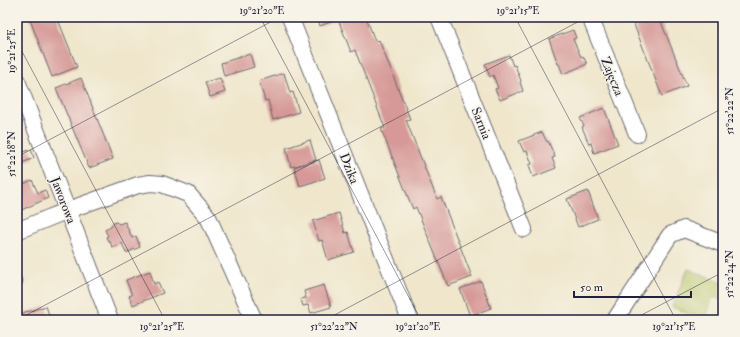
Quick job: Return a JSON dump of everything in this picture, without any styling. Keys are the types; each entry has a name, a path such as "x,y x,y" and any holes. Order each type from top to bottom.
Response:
{"street":[{"name":"Dzika","path":"290,17 410,320"},
{"name":"Sarnia","path":"440,17 524,229"},
{"name":"Zajęcza","path":"590,17 637,134"},
{"name":"Jaworowa","path":"17,81 110,320"},
{"path":"17,231 68,210 138,185 150,183 162,184 188,194 208,217 254,320"},
{"path":"615,320 670,235 684,228 723,244"}],"green space":[{"path":"688,269 723,283 723,301 713,297 705,320 672,307"}],"building":[{"path":"29,17 57,17 77,67 52,77"},
{"path":"366,17 375,41 379,40 410,119 406,120 437,199 441,197 472,277 448,286 416,207 413,209 410,202 381,129 385,128 355,50 351,52 338,19 320,26 318,18"},
{"path":"631,17 659,17 687,86 662,96"},
{"path":"573,30 576,38 573,39 581,57 583,56 587,64 563,74 549,39"},
{"path":"250,54 254,67 224,76 221,63"},
{"path":"509,55 513,66 515,65 523,91 500,100 495,89 498,88 493,75 490,77 485,64"},
{"path":"284,73 290,93 293,92 299,112 273,120 268,100 265,101 259,81"},
{"path":"81,78 113,159 89,168 56,88"},
{"path":"220,78 225,92 210,97 205,82"},
{"path":"604,108 618,144 594,153 591,143 589,144 582,127 584,126 580,118"},
{"path":"542,132 555,157 552,158 556,168 533,177 529,165 532,164 527,151 524,152 519,141"},
{"path":"17,140 22,153 31,149 34,158 17,165"},
{"path":"310,140 316,160 291,167 286,148"},
{"path":"319,160 325,178 300,186 294,167"},
{"path":"32,180 38,193 45,190 48,198 17,212 17,187"},
{"path":"588,191 598,219 578,227 567,199"},
{"path":"339,213 345,233 348,232 354,252 328,260 322,240 319,241 313,221"},
{"path":"116,222 119,224 125,222 132,238 136,236 140,247 126,253 122,243 112,247 110,241 108,241 106,237 108,236 105,230"},
{"path":"17,268 23,283 17,285"},
{"path":"150,271 154,284 158,282 163,293 133,305 129,296 132,295 126,280"},
{"path":"481,281 491,308 470,316 460,289"},
{"path":"324,285 331,307 311,313 308,305 303,306 301,299 306,298 304,291"},
{"path":"46,306 49,320 17,320 17,317 25,312"}]}
